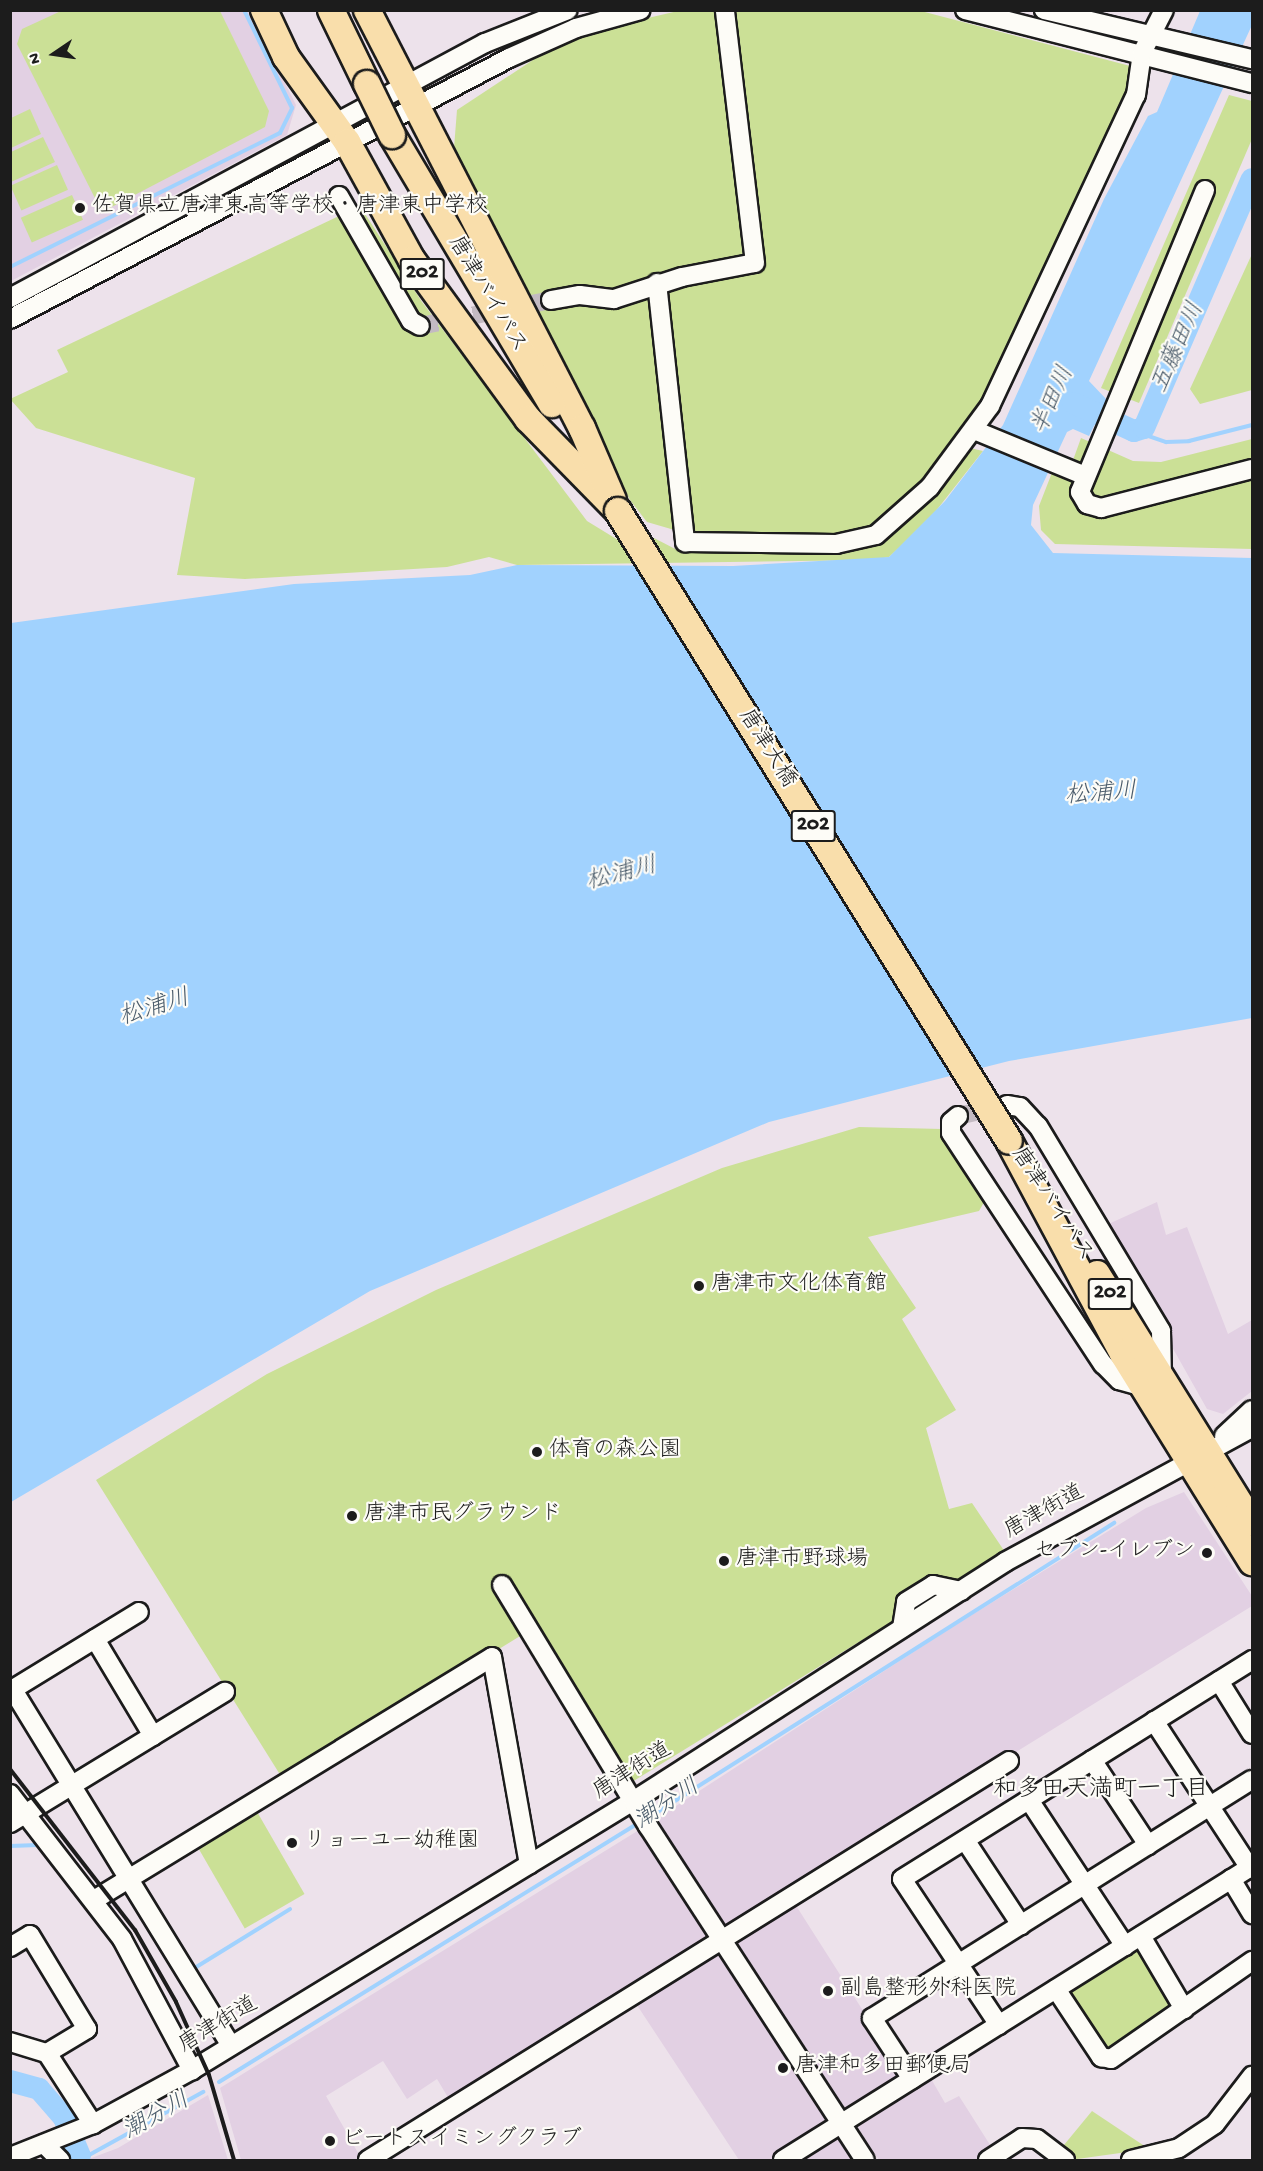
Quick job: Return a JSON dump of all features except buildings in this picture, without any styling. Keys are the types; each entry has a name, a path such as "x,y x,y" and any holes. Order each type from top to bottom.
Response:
{"highway":[{"name":"202","path":"264,10 412,260 528,419 618,511"},
{"name":"唐津バイパス","path":"331,10 392,135 618,511"},
{"name":"202","path":"367,10 409,97 582,428 618,511"},
{"name":"唐津大橋","path":"618,511 1009,1141"},
{"name":"唐津バイパス","path":"1009,1141 1198,1456 1252,1562"},
{"name":"唐津バイパス","path":"1198,1456 1252,1524"}],"street":[{"path":"409,97 485,43 568,10"},
{"path":"10,319 409,97 560,35 641,10"},
{"path":"551,300 579,295 614,299 657,283 755,262 725,10"},
{"path":"964,10 1142,53 1252,83"},
{"path":"1044,10 1252,59"},
{"path":"657,283 685,542 836,544 876,535 930,487 974,430 1034,319 1136,95 1142,53 1149,35 1164,10"},
{"path":"10,298 340,135"},
{"path":"1205,190 1118,398 1083,475 1083,499 1101,508 1252,469"},
{"path":"339,196 411,321 420,326"},
{"path":"974,430 1083,475"},
{"path":"958,1116 951,1122 951,1132 1103,1364 1119,1380 1153,1382 1161,1331 1038,1126 1020,1107 1007,1105"},
{"path":"1198,1456 1252,1410"},
{"path":"1198,1456 1252,1428"},
{"name":"唐津街道","path":"51,2141 87,2127 192,2070 529,1865 641,1814 902,1628 961,1591 1198,1456"},
{"path":"502,1585 641,1814 865,2160"},
{"path":"139,1612 12,1690 231,2046"},
{"path":"95,1639 151,1732"},
{"path":"94,1900 492,1658 529,1865"},
{"path":"999,2025 902,1879 1252,1660"},
{"path":"1219,1681 1252,1734"},
{"path":"18,1818 72,1786 151,1732 225,1692"},
{"path":"783,2160 1251,1867 1154,1721"},
{"path":"1092,1760 1148,1845"},
{"path":"368,2160 1009,1761"},
{"path":"912,2079 872,2018 1252,1780"},
{"path":"10,1794 18,1818 94,1900 122,1939 192,2070"},
{"path":"1029,1800 1125,1946"},
{"path":"965,1840 1021,1925"},
{"path":"1231,1879 1252,1914"},
{"path":"10,1947 30,1935 87,2029 47,2053"},
{"path":"1141,1935 1184,2008"},
{"path":"1056,1989 1101,2057 1111,2059 1252,1961"},
{"path":"10,2042 47,2053 87,2127"},
{"path":"1131,2160 1179,2148 1215,2124 1252,2076"},
{"path":"988,2160 1022,2138 1037,2139 1065,2160"},
{"path":"10,2157 51,2141 60,2160"}],"shaded area":[{"name":"佐賀県立唐津東高等学校・唐津東中学校","path":"11,11 249,11 296,105 287,135 11,281"},
{"path":"1157,1202 1166,1235 1187,1227 1228,1334 1252,1320 1252,1391 1223,1414 1207,1409 1104,1226"},
{"path":"1184,1492 1252,1596 1252,1606 788,1893 911,2086 930,2077 945,2103 959,2096 999,2159 879,2160 656,1819 949,1629 1146,1508"},
{"path":"639,1830 856,2160 739,2160 629,1993 452,2104 437,2079 407,2099 383,2061 326,2096 362,2160 241,2160 220,2088"},
{"path":"208,2095 228,2160 86,2160 118,2148"}],"green space":[{"name":"佐賀県立唐津東高等学校・唐津東中学校","path":"61,11 220,11 269,111 265,127 102,212 17,44 22,29"},
{"path":"678,11 921,11 1134,67 1133,81 1009,358 951,456 872,533 719,543 647,522 630,500 454,148 457,110 545,52 609,27"},
{"path":"1229,95 1252,101 1252,139 1139,403 1101,388"},
{"path":"30,109 41,134 11,148 11,118"},
{"path":"43,137 55,162 11,182 11,152"},
{"path":"57,165 68,190 21,210 10,186"},
{"path":"72,195 83,220 32,242 21,218"},
{"path":"360,206 422,302 587,521 623,543 654,538 683,553 839,548 916,508 970,448 983,451 928,521 889,557 874,560 517,565 489,557 447,567 245,579 177,575 195,478 36,428 10,399 68,372 57,350"},
{"path":"1252,254 1252,390 1200,404 1190,389"},
{"path":"1081,438 1133,461 1161,462 1252,439 1252,549 1055,544 1041,530 1039,506 1053,470 1068,474"},
{"name":"体育の森公園","path":"859,1127 942,1129 987,1197 979,1211 868,1237 916,1308 902,1319 956,1410 926,1428 949,1509 972,1503 1005,1552 619,1790 525,1633 284,1781 96,1480 267,1374 436,1290 722,1168"},
{"path":"256,1810 304,1894 245,1929 196,1844"},
{"path":"1134,1944 1143,1947 1174,2009 1102,2054 1065,1995 1067,1986"},
{"path":"1092,2111 1149,2149 1070,2160 1059,2151"}],"water":[{"path":"1200,11 1252,11 1252,25 1089,381 1107,400 1089,436 1073,429 1067,432 1033,505 1031,525 1053,553 1252,558 1252,1018 1009,1061 769,1122 370,1291 11,1502 11,623 294,584 470,575 517,565 733,566 889,557 945,501 1003,425 1104,199 1148,116 1157,112"}],"waterway":[{"path":"10,267 280,133 292,108 244,10"},
{"name":"五藤田川","path":"1073,403 1134,431 1144,428 1252,179"},
{"path":"1134,431 1166,442 1189,441 1252,425"},
{"name":"潮分川","path":"648,1818 1114,1523"},
{"name":"潮分川","path":"219,2082 639,1823"},
{"path":"10,1846 38,1845"},
{"path":"193,1969 290,1909"},
{"name":"潮分川","path":"10,2081 39,2089 64,2118 80,2156"},
{"name":"潮分川","path":"80,2160 203,2092"}],"tunnel":[{"path":"420,326 551,300"},
{"path":"958,1116 997,1107"}],"railway":[{"path":"10,1769 135,1930 176,2002 209,2075 234,2160"}],"place":[{"name":"佐賀県立唐津東高等学校・唐津東中学校","path":"80,208"},
{"name":"唐津市文化体育館","path":"699,1286"},
{"name":"体育の森公園","path":"537,1452"},
{"name":"唐津市民グラウンド","path":"352,1516"},
{"name":"セブン-イレブン","path":"1207,1553"},
{"name":"唐津市野球場","path":"724,1561"},
{"name":"リョーユー幼稚園","path":"292,1843"},
{"name":"副島整形外科医院","path":"828,1991"},
{"name":"唐津和多田郵便局","path":"783,2068"},
{"name":"ビートスイミングクラブ","path":"330,2141"}],"district":[{"name":"和多田天満町一丁目","path":"1101,1791"}],"water label":[{"name":"半田川","path":"1054,401"},
{"name":"松浦川","path":"1101,795"},
{"name":"松浦川","path":"622,875"},
{"name":"松浦川","path":"155,1009"}]}
